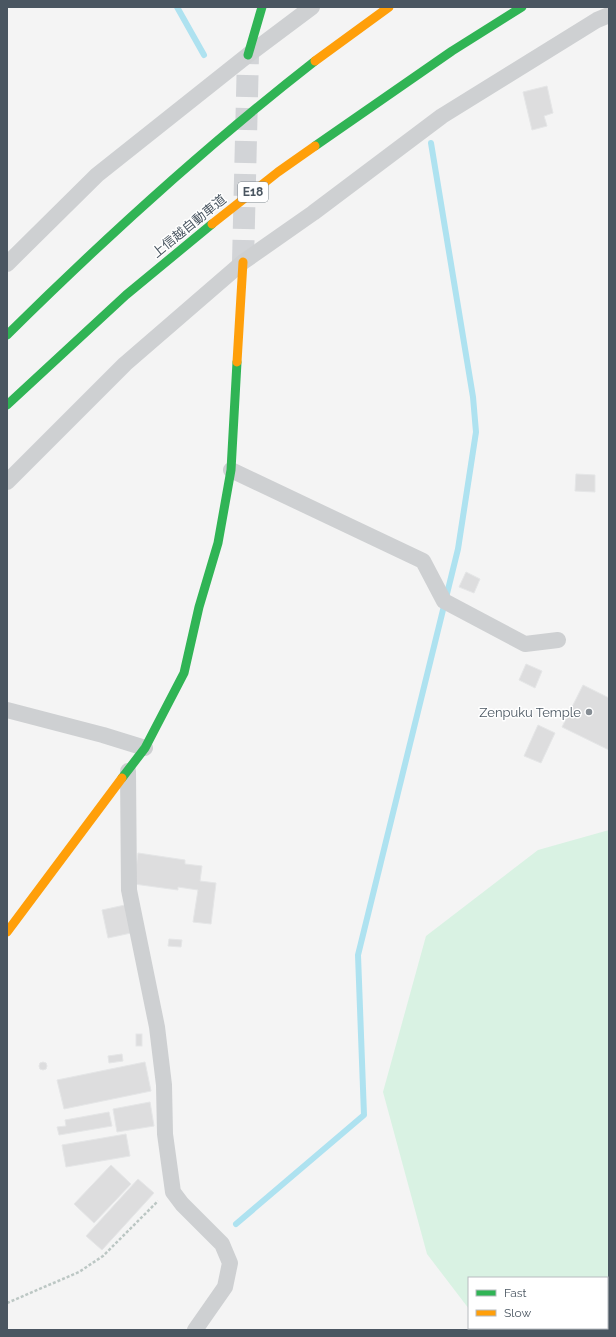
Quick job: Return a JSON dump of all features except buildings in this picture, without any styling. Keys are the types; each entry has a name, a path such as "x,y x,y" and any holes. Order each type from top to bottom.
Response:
{"main road":[{"path":"248,55 262,7"},
{"path":"7,335 61,281 211,145 289,82 368,21 389,7"},
{"name":"上信越自動車道","path":"7,405 126,295 199,234 278,172 452,51 522,7"},
{"path":"7,932 145,748 184,673 199,607 218,543 230,470 243,262"}],"street":[{"path":"7,264 97,175 248,55 312,7"},
{"path":"7,482 125,364 243,262 313,214 442,116 597,20 609,15"},
{"path":"230,470 423,560 444,601 525,644 558,640"},
{"path":"7,710 103,735 145,748"},
{"path":"128,771 129,890 156,1027 164,1085 165,1134 173,1192 182,1204 222,1244 230,1263 225,1287 195,1330"}],"path":[{"path":"7,1304 79,1272 103,1256 156,1202 173,1192"}],"green space":[{"path":"609,830 609,1330 484,1330 608,1329 608,1277 468,1277 468,1308 427,1254 383,1092 426,936 538,850"}],"waterway":[{"path":"177,7 204,55"},
{"path":"236,1224 364,1115 358,955 458,549 476,432 473,397 431,143"}],"tunnel":[{"path":"243,262 248,55"}],"traffic: fast":[{"path":"248,55 262,7"},
{"path":"315,146 452,51 522,7"},
{"path":"7,335 81,263 195,159 315,61"},
{"path":"7,405 126,295 212,224"},
{"path":"122,778 145,748 184,673 199,607 218,543 231,470 237,362"}],"traffic: slow":[{"path":"315,61 389,7"},
{"path":"212,224 278,172 315,146"},
{"path":"237,362 243,262"},
{"path":"7,932 122,778"}],"place":[{"name":"Zenpuku Temple","path":"589,712"}]}
